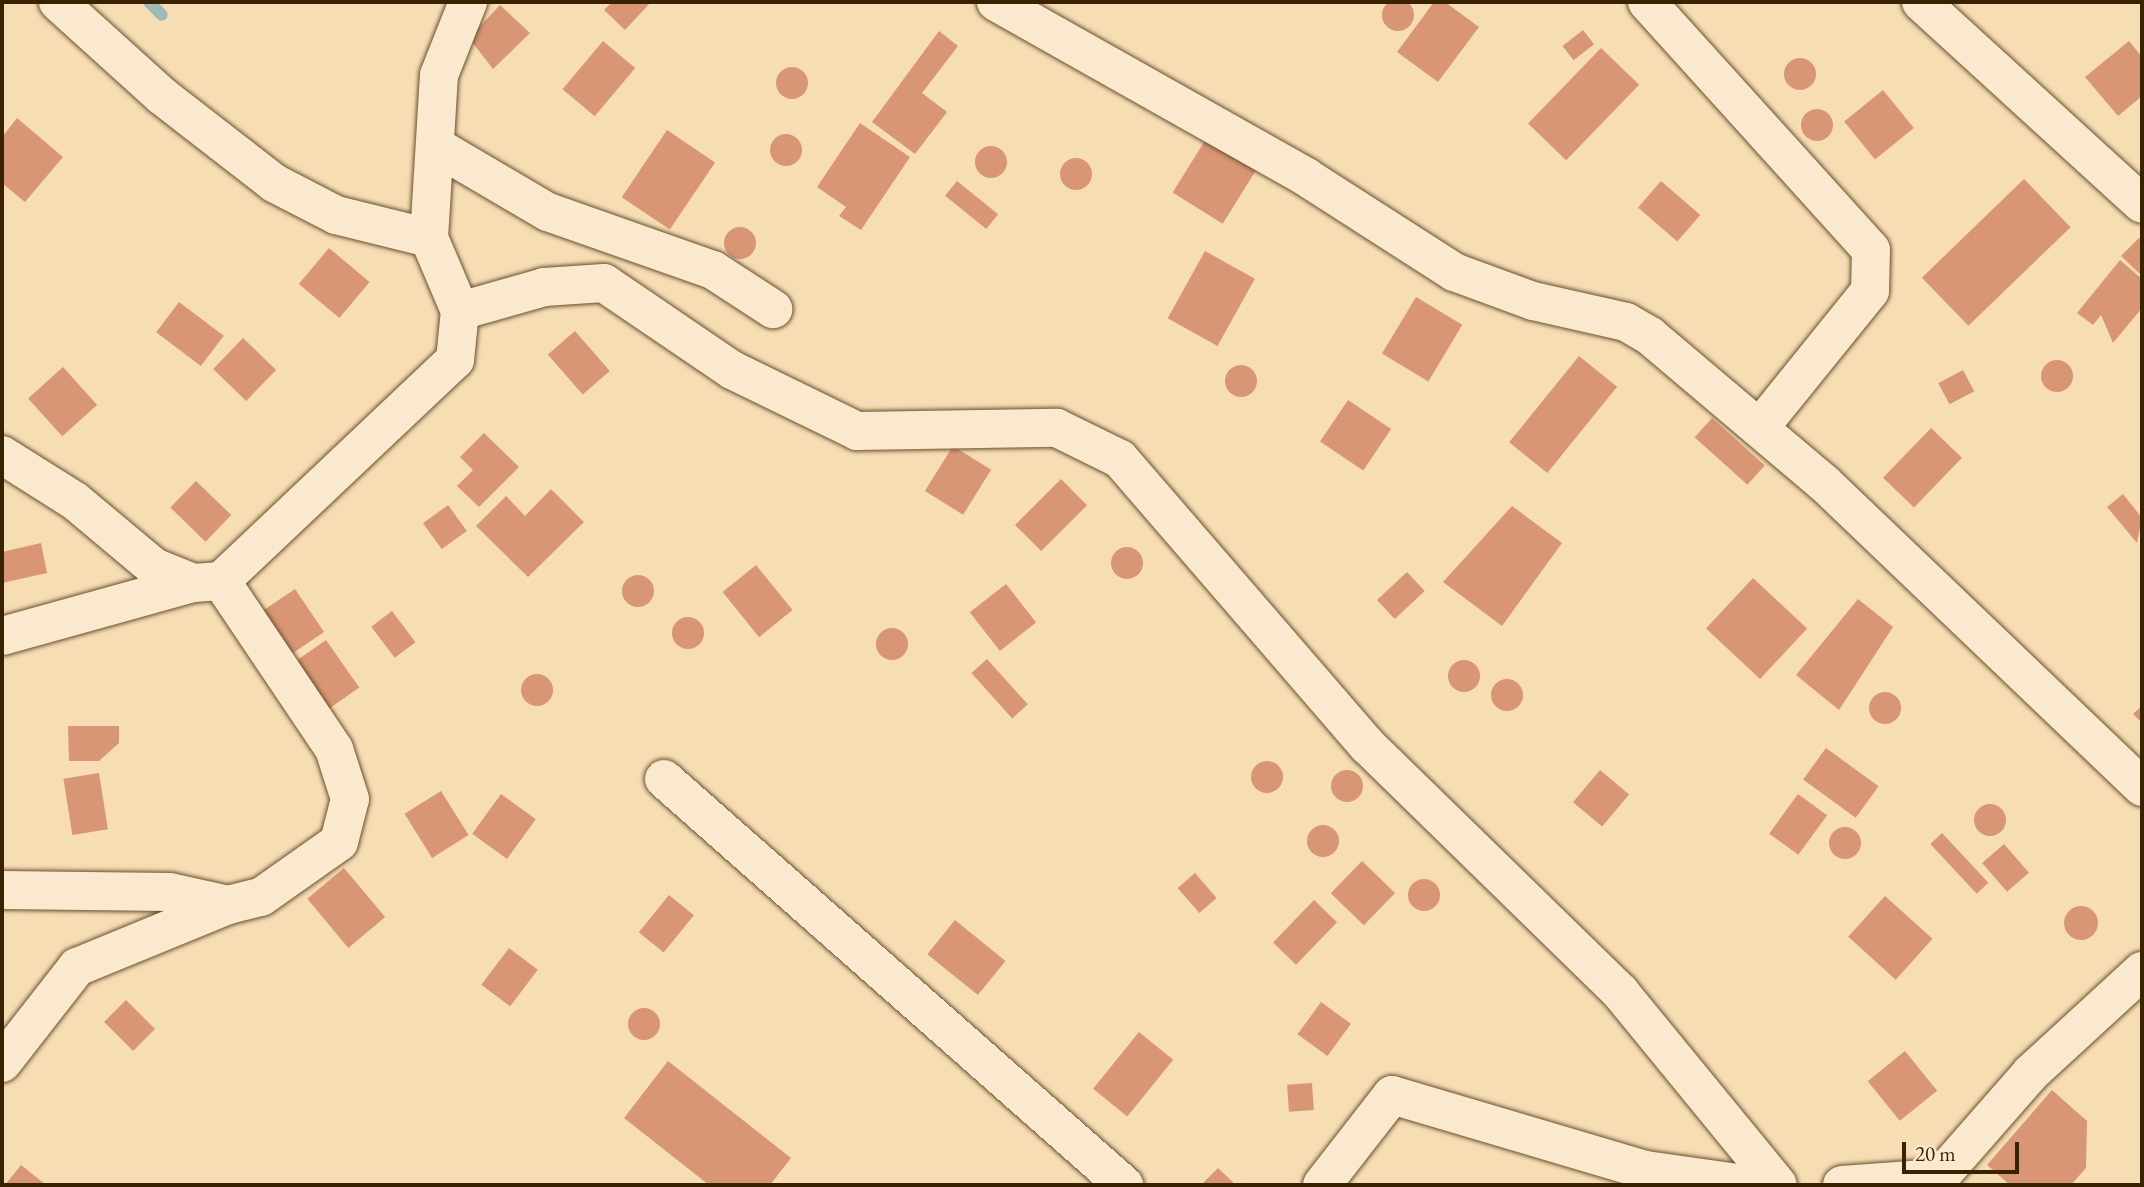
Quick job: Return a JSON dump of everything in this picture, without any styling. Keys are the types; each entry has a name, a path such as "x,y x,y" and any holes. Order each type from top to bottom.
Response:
{"street":[{"path":"58,2 162,96 274,183 336,215 429,238"},
{"path":"2,636 207,582 456,360 460,311 429,238 437,148 439,75 468,2"},
{"path":"996,2 1306,177 1454,272 1533,301 1626,322 1650,335 1761,426 2142,787"},
{"path":"1647,2 1871,250 1870,291 1761,426"},
{"path":"1921,2 2142,204"},
{"path":"437,148 548,212 713,270 773,309"},
{"path":"460,311 544,287 604,283 732,370 857,431 1057,428 1120,459 1368,746 1620,992 1779,1185"},
{"path":"2,455 75,501 154,567 207,582 334,749 350,799 339,842 324,857 261,897 228,905 77,967 2,1063"},
{"path":"664,779 1124,1185"},
{"path":"2,890 170,892 228,905"},
{"path":"1842,1185 1939,1178 2031,1073 2142,971"},
{"path":"1322,1185 1392,1095 1646,1170 1752,1185"}],"building":[{"path":"1398,-1 1409,4 1414,15 1409,26 1398,31 1387,26 1382,15 1387,4"},
{"path":"612,2 651,2 625,30 604,10"},
{"path":"1434,2 1445,2 1479,27 1438,82 1397,52"},
{"path":"500,5 530,33 493,69 469,38"},
{"path":"1583,30 1594,44 1574,60 1563,46"},
{"path":"939,31 958,46 922,93 947,112 915,154 872,122"},
{"path":"603,41 635,68 595,116 563,89"},
{"path":"2129,41 2142,57 2142,96 2118,116 2085,77"},
{"path":"1601,48 1639,85 1566,160 1528,124"},
{"path":"1800,58 1812,62 1816,74 1812,86 1800,90 1788,86 1784,74 1788,62"},
{"path":"792,67 804,71 808,83 804,95 792,99 780,95 776,83 780,71"},
{"path":"1883,90 1914,128 1875,160 1844,121"},
{"path":"1817,109 1829,113 1833,125 1829,137 1817,141 1805,137 1801,125 1805,113"},
{"path":"17,118 63,157 25,202 2,183 2,137"},
{"path":"860,123 910,157 861,230 839,216 846,207 817,187"},
{"path":"667,130 715,162 670,230 622,197"},
{"path":"786,134 798,138 802,150 798,162 786,166 774,162 770,150 774,138"},
{"path":"1206,139 1256,170 1223,224 1173,192"},
{"path":"991,146 1003,150 1007,162 1003,174 991,178 979,174 975,162 979,150"},
{"path":"1076,158 1088,162 1092,174 1088,186 1076,190 1064,186 1060,174 1064,162"},
{"path":"2024,179 2071,227 1968,326 1922,278"},
{"path":"957,181 998,214 986,229 945,196"},
{"path":"1661,181 1700,215 1677,242 1638,207"},
{"path":"740,227 752,231 756,243 752,255 740,259 728,255 724,243 728,231"},
{"path":"2139,238 2142,241 2142,276 2121,256"},
{"path":"329,248 370,282 339,318 299,284"},
{"path":"1205,251 1255,279 1218,346 1168,318"},
{"path":"2120,260 2142,279 2142,308 2113,343 2101,315 2093,325 2077,313"},
{"path":"1416,297 1462,325 1428,381 1382,354"},
{"path":"179,302 224,336 201,366 156,332"},
{"path":"575,331 610,371 583,395 548,355"},
{"path":"243,338 276,370 246,401 213,369"},
{"path":"1579,356 1617,387 1547,473 1509,442"},
{"path":"2057,360 2069,364 2073,376 2069,388 2057,392 2045,388 2041,376 2045,364"},
{"path":"1241,365 1253,369 1257,381 1253,393 1241,397 1229,393 1225,381 1229,369"},
{"path":"63,367 97,405 62,436 28,398"},
{"path":"1963,370 1974,391 1950,404 1938,383"},
{"path":"1348,400 1391,429 1363,471 1320,441"},
{"path":"1712,418 1765,466 1747,485 1695,437"},
{"path":"1931,428 1962,458 1914,508 1883,478"},
{"path":"484,433 519,467 479,507 457,486 473,470 460,457"},
{"path":"953,446 991,470 963,515 925,491"},
{"path":"1061,479 1087,505 1041,551 1015,525"},
{"path":"196,481 231,515 206,542 170,508"},
{"path":"551,489 584,522 528,577 476,526 506,496 525,516"},
{"path":"2123,494 2142,518 2137,543 2107,507"},
{"path":"448,505 467,531 442,549 423,523"},
{"path":"1512,506 1562,543 1502,626 1443,582"},
{"path":"41,543 47,573 2,583 2,552"},
{"path":"1127,547 1139,551 1143,563 1139,575 1127,579 1115,575 1111,563 1115,551"},
{"path":"756,565 793,610 759,637 723,592"},
{"path":"1407,572 1425,591 1395,619 1377,600"},
{"path":"638,575 650,579 654,591 650,603 638,607 626,603 622,591 626,579"},
{"path":"1753,578 1807,628 1760,679 1706,628"},
{"path":"1006,584 1036,623 1000,651 970,612"},
{"path":"295,589 324,632 290,655 261,612"},
{"path":"1858,599 1893,627 1839,710 1796,675"},
{"path":"392,611 415,642 395,658 371,627"},
{"path":"688,617 700,621 704,633 700,645 688,649 676,645 672,633 676,621"},
{"path":"892,628 904,632 908,644 904,656 892,660 880,656 876,644 880,632"},
{"path":"326,640 359,688 329,709 296,661"},
{"path":"987,659 1028,704 1012,718 971,673"},
{"path":"1464,660 1476,664 1480,676 1476,688 1464,692 1452,688 1448,676 1452,664"},
{"path":"537,674 549,678 553,690 549,702 537,706 525,702 521,690 525,678"},
{"path":"1507,679 1519,683 1523,695 1519,707 1507,711 1495,707 1491,695 1495,683"},
{"path":"1885,692 1897,696 1901,708 1897,720 1885,724 1873,720 1869,708 1873,696"},
{"path":"2142,706 2142,723 2133,714"},
{"path":"68,726 119,726 119,743 99,761 69,761"},
{"path":"1826,748 1879,786 1856,818 1803,780"},
{"path":"1267,761 1279,765 1283,777 1279,789 1267,793 1255,789 1251,777 1255,765"},
{"path":"1347,770 1359,774 1363,786 1359,798 1347,802 1335,798 1331,786 1335,774"},
{"path":"1600,770 1629,794 1602,827 1573,802"},
{"path":"99,773 108,829 72,835 63,779"},
{"path":"441,791 469,835 432,858 405,814"},
{"path":"501,794 536,819 507,859 472,834"},
{"path":"1798,794 1827,815 1798,855 1769,834"},
{"path":"1990,804 2002,808 2006,820 2002,832 1990,836 1978,832 1974,820 1978,808"},
{"path":"1323,825 1335,829 1339,841 1335,853 1323,857 1311,853 1307,841 1311,829"},
{"path":"1845,827 1857,831 1861,843 1857,855 1845,859 1833,855 1829,843 1833,831"},
{"path":"1942,833 1988,883 1977,894 1930,844"},
{"path":"2004,844 2029,873 2007,892 1982,863"},
{"path":"1362,861 1395,893 1364,925 1331,893"},
{"path":"344,868 385,917 348,948 307,899"},
{"path":"1195,873 1217,898 1199,913 1178,888"},
{"path":"1424,879 1436,883 1440,895 1436,907 1424,911 1412,907 1408,895 1412,883"},
{"path":"669,895 694,915 664,952 639,932"},
{"path":"1885,896 1933,939 1896,980 1848,937"},
{"path":"1314,900 1337,922 1296,965 1273,942"},
{"path":"2081,906 2093,911 2098,923 2093,935 2081,940 2069,935 2064,923 2069,911"},
{"path":"955,920 1006,961 978,995 927,954"},
{"path":"509,948 538,970 510,1006 481,985"},
{"path":"126,1000 155,1029 133,1051 104,1022"},
{"path":"1321,1002 1351,1024 1327,1056 1297,1034"},
{"path":"644,1008 656,1012 660,1024 656,1036 644,1040 632,1036 628,1024 632,1012"},
{"path":"1139,1032 1173,1060 1127,1116 1093,1089"},
{"path":"1905,1051 1937,1091 1900,1121 1868,1081"},
{"path":"668,1061 791,1158 770,1185 709,1185 624,1118"},
{"path":"1312,1083 1314,1110 1289,1112 1287,1085"},
{"path":"2052,1090 2087,1121 2086,1168 2071,1185 2010,1185 1987,1165"},
{"path":"21,1165 46,1185 5,1185"},
{"path":"1218,1168 1236,1185 1201,1185"}],"waterway":[{"path":"149,2 162,15"}]}
